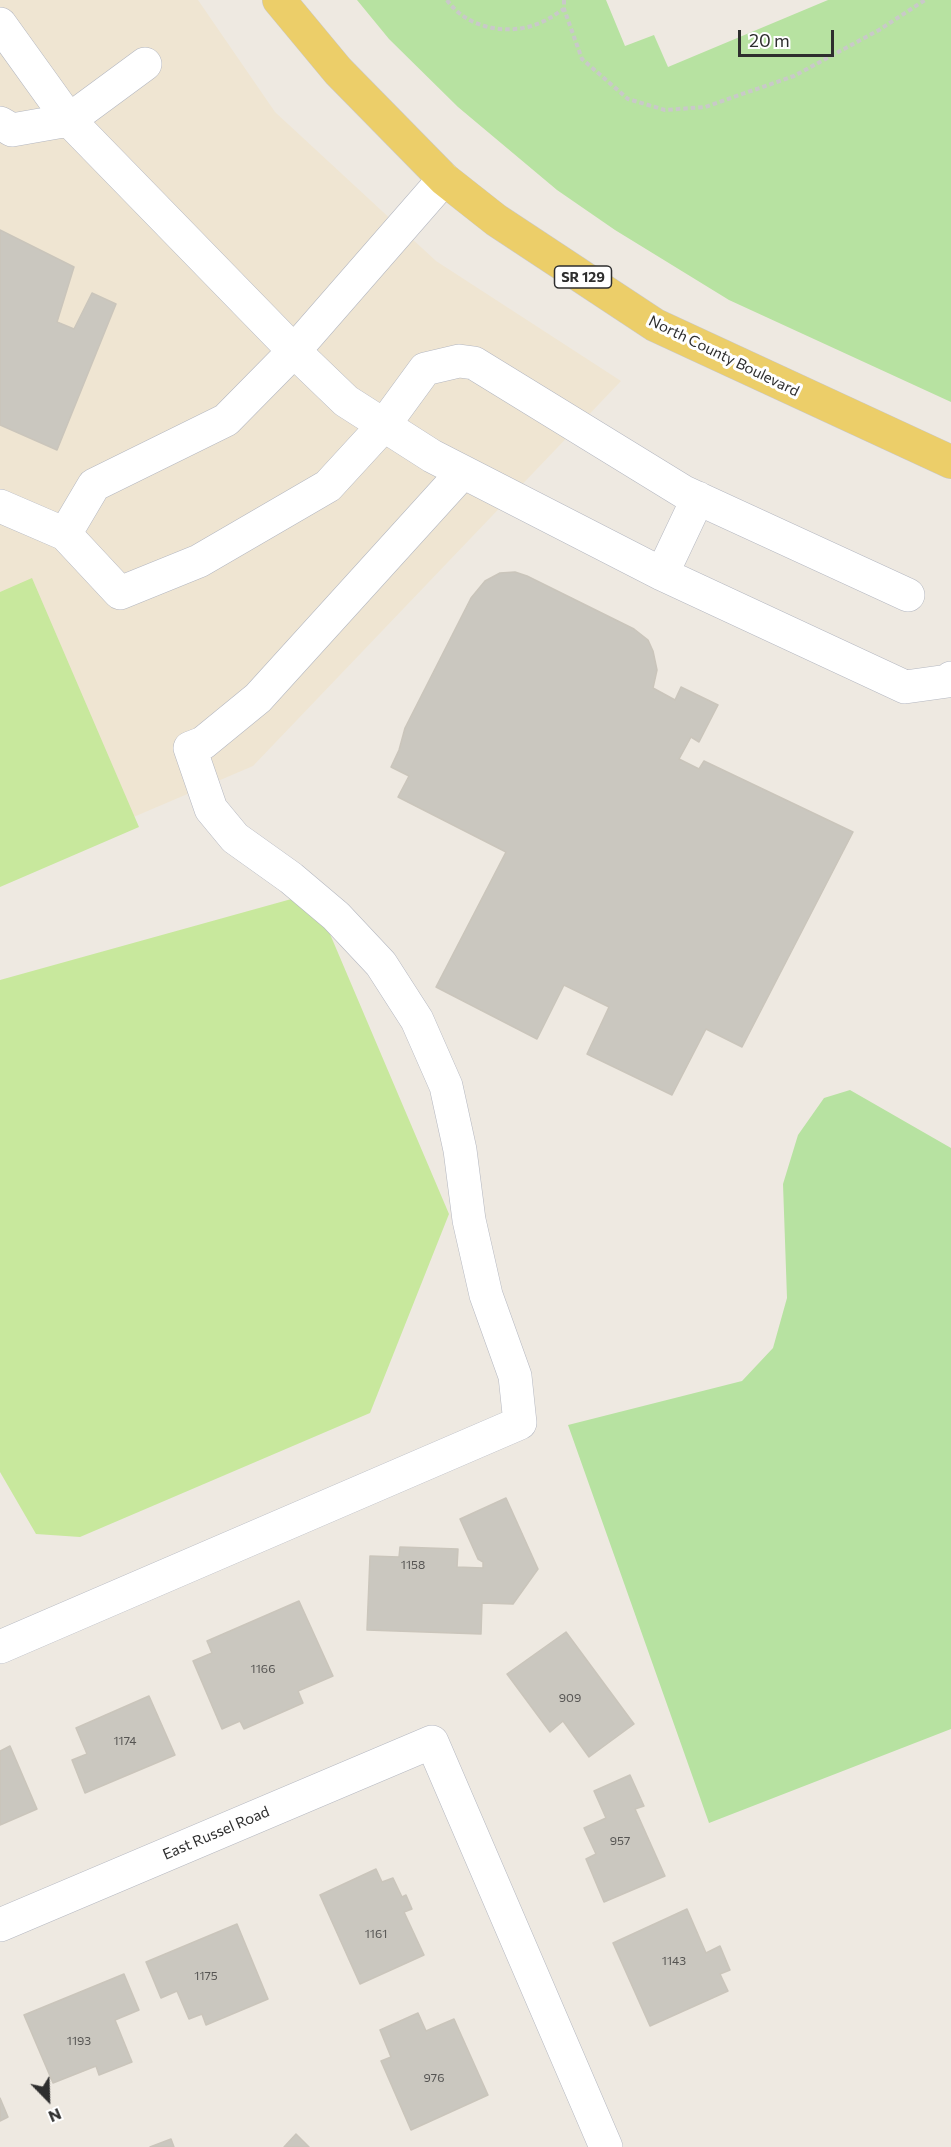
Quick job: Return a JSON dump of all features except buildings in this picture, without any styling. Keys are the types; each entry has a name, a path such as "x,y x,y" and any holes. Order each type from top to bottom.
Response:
{"main road":[{"name":"North County Boulevard","path":"279,0 338,71 444,179 496,220 655,325 951,462"}],"street":[{"path":"0,24 69,120 294,351 346,400 432,456 662,574 905,687 948,681 951,678"},
{"path":"0,123 12,130 69,120 145,64"},
{"path":"65,534 94,485 226,420 294,351 444,179"},
{"path":"0,506 65,534 120,593 199,561 327,486 384,425 425,369 459,361 474,363 684,492 908,595"},
{"path":"0,1647 520,1423 515,1376 486,1294 468,1220 460,1150 446,1086 417,1020 381,964 336,916 291,878 234,838 211,809 190,748 203,743 258,698 464,472"},
{"path":"662,574 698,498"},
{"name":"East Russel Road","path":"0,1925 432,1742 606,2147"}],"path":[{"path":"447,0 471,22 494,29 519,29 543,22 564,9"},
{"path":"564,0 564,9 582,59 628,99 665,110 705,107 794,76 879,30 925,0"}],"shaded area":[{"path":"0,0 198,0 275,112 436,261 621,381 253,766 0,874"}],"green space":[{"path":"357,0 606,0 625,46 654,35 668,67 828,0 951,0 951,402 729,300 615,230 557,190 458,107 389,39"},
{"path":"32,578 139,827 0,887 0,592"},
{"path":"295,898 327,927 449,1214 370,1413 80,1537 36,1534 0,1472 0,980"},
{"path":"850,1090 951,1148 951,1729 709,1823 568,1425 742,1381 773,1348 787,1298 783,1184 798,1135 824,1098"}]}
